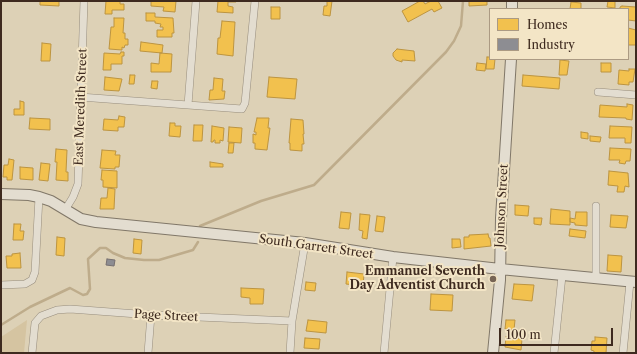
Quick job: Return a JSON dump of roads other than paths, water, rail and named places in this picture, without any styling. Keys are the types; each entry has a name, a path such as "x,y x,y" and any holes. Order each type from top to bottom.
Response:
{"street":[{"name":"East Meredith Street","path":"65,210 74,197 78,184 84,1"},
{"path":"188,105 196,1"},
{"path":"80,97 242,109 245,103 255,1"},
{"name":"Johnson Street","path":"493,353 500,280 501,218 510,60"},
{"path":"598,92 636,95"},
{"name":"South Garrett Street","path":"1,194 29,195 39,197 81,219 96,222 305,243 393,258 500,270 633,282"},
{"path":"1,285 25,284 32,280 35,272 39,197"},
{"path":"596,206 596,279"},
{"path":"290,353 292,321 305,243"},
{"path":"384,353 393,258"},
{"path":"554,353 562,276"},
{"path":"623,353 633,282"},
{"name":"Page Street","path":"32,353 35,324 41,316 63,309 151,315 292,321"},
{"path":"148,353 151,315"}],"waterway":[{"path":"200,226 261,201 314,185 446,52 454,41 461,26 463,1"},
{"path":"1,325 30,307 70,288 83,295 87,294 90,289 88,259 100,248 106,248 125,258 159,260 193,250 198,242"}],"place":[{"name":"Emmanuel Seventh Day Adventist Church","path":"493,279"}]}
